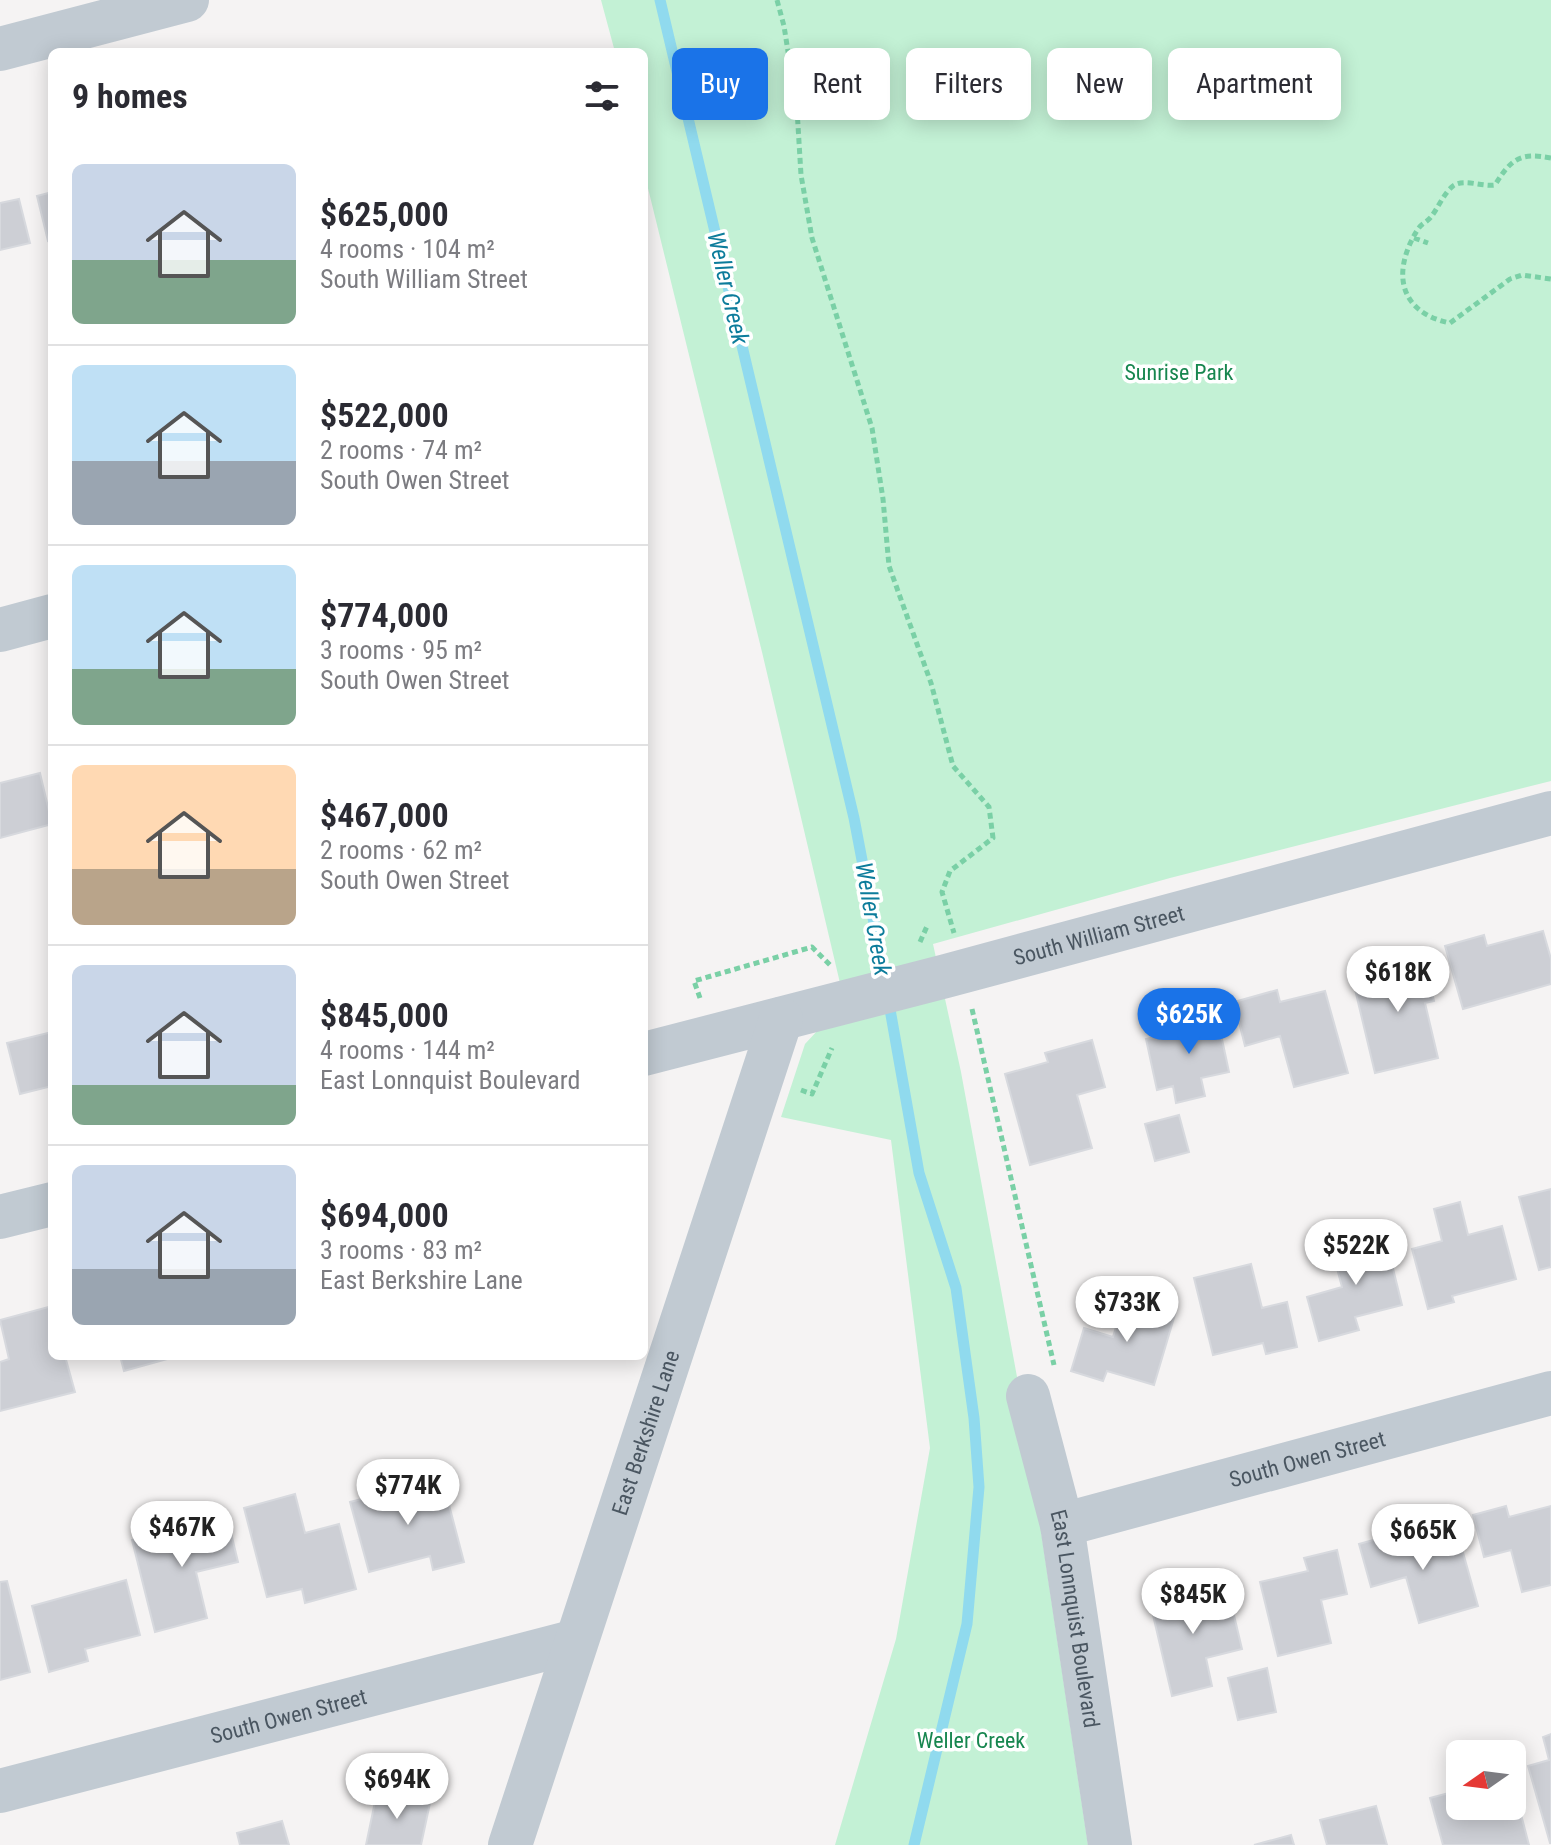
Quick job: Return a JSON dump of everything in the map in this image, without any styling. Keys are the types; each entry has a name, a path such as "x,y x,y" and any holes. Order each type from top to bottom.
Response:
{"street":[{"path":"0,49 187,0"},
{"path":"0,630 48,617"},
{"name":"South William Street","path":"648,1053 846,999 958,974 1551,813"},
{"name":"East Berkshire Lane","path":"510,1845 781,1019"},
{"path":"0,1217 48,1205"},
{"name":"East Lonnquist Boulevard","path":"1042,1388 1110,1845"},
{"name":"South Owen Street","path":"1062,1525 1551,1393"},
{"name":"South Owen Street","path":"0,1791 576,1641"}],"path":[{"path":"777,0 797,109 801,175 812,238 872,428 889,566 931,683 953,766 989,807 993,838 950,871 942,892 1042,1388"},
{"path":"1551,158 1521,156 1502,173 1495,185 1485,187 1463,182 1451,187 1429,220 1419,226 1403,262 1400,277 1403,290 1423,314 1450,323 1510,279 1522,275 1551,279"},
{"path":"1414,238 1428,243"},
{"path":"700,999 694,981 812,947 830,965 846,999 812,1094 793,1087"}],"green space":[{"name":"Sunrise Park","path":"601,0 1551,0 1551,781 1170,878 933,944 961,1072 1022,1404 1088,1845 835,1845 896,1639 930,1448 891,1140 781,1117 805,1044 818,1030 848,1017 648,188 648,48 614,48"}],"building":[{"path":"48,193 48,241 37,196"},
{"path":"19,199 30,243 0,250 0,203"},
{"path":"40,773 48,807 48,825 0,838 0,783"},
{"path":"1543,931 1551,959 1551,984 1463,1009 1445,946 1484,935 1487,946"},
{"path":"1423,952 1434,1001 1425,1003 1438,1058 1375,1073 1353,981 1394,971 1391,960"},
{"path":"1277,990 1280,1002 1325,991 1348,1073 1294,1087 1280,1036 1245,1046 1234,1002"},
{"path":"1216,1011 1229,1072 1201,1078 1205,1096 1176,1103 1173,1086 1157,1090 1146,1039 1179,1032 1177,1020"},
{"path":"48,1033 48,1087 20,1094 7,1043"},
{"path":"1092,1040 1105,1087 1077,1095 1092,1148 1030,1165 1005,1074 1048,1062 1045,1053"},
{"path":"1179,1115 1189,1152 1155,1161 1145,1124"},
{"path":"1551,1189 1551,1267 1539,1270 1519,1197"},
{"path":"1460,1202 1468,1235 1502,1226 1516,1279 1452,1296 1454,1302 1428,1309 1412,1249 1442,1241 1434,1209"},
{"path":"1384,1232 1402,1305 1355,1317 1359,1330 1319,1341 1307,1297 1342,1287 1331,1246"},
{"path":"1251,1264 1262,1308 1287,1302 1297,1347 1266,1354 1263,1343 1213,1355 1194,1278"},
{"path":"1125,1297 1176,1311 1154,1385 1107,1371 1103,1381 1071,1371 1084,1328 1113,1337"},
{"path":"48,1307 48,1360 66,1360 75,1392 0,1411 0,1362 9,1359 0,1320"},
{"path":"121,1360 164,1360 124,1371"},
{"path":"442,1478 464,1562 433,1570 430,1556 369,1572 350,1502"},
{"path":"295,1494 305,1533 339,1524 356,1589 305,1603 302,1589 267,1597 244,1508"},
{"path":"1506,1506 1509,1517 1551,1506 1551,1585 1522,1592 1511,1550 1484,1557 1473,1515"},
{"path":"227,1516 238,1562 196,1572 207,1618 155,1632 132,1540"},
{"path":"1457,1531 1478,1606 1419,1623 1406,1577 1371,1587 1359,1544 1402,1532 1406,1545"},
{"path":"1337,1550 1347,1594 1321,1600 1331,1643 1278,1656 1260,1582 1308,1571 1304,1558"},
{"path":"126,1580 140,1635 85,1649 88,1661 49,1672 32,1606"},
{"path":"7,1581 30,1672 0,1680 0,1582"},
{"path":"1188,1588 1190,1599 1228,1590 1242,1649 1206,1658 1212,1686 1172,1696 1149,1598"},
{"path":"1267,1668 1276,1712 1238,1720 1228,1678"},
{"path":"1551,1734 1550,1843 1528,1766 1549,1760 1543,1737"},
{"path":"377,1792 430,1803 421,1845 366,1845"},
{"path":"1446,1794 1446,1820 1522,1820 1529,1845 1443,1845 1430,1798"},
{"path":"1376,1806 1387,1845 1327,1845 1320,1820"},
{"path":"282,1821 289,1845 240,1845 237,1833"},
{"path":"1291,1835 1294,1845 1254,1845"}],"waterway":[{"name":"Weller Creek","path":"660,0 854,818 885,981"},
{"name":"Weller Creek","path":"888,998 919,1173 956,1288 974,1418 979,1487 967,1624 914,1845"}]}
